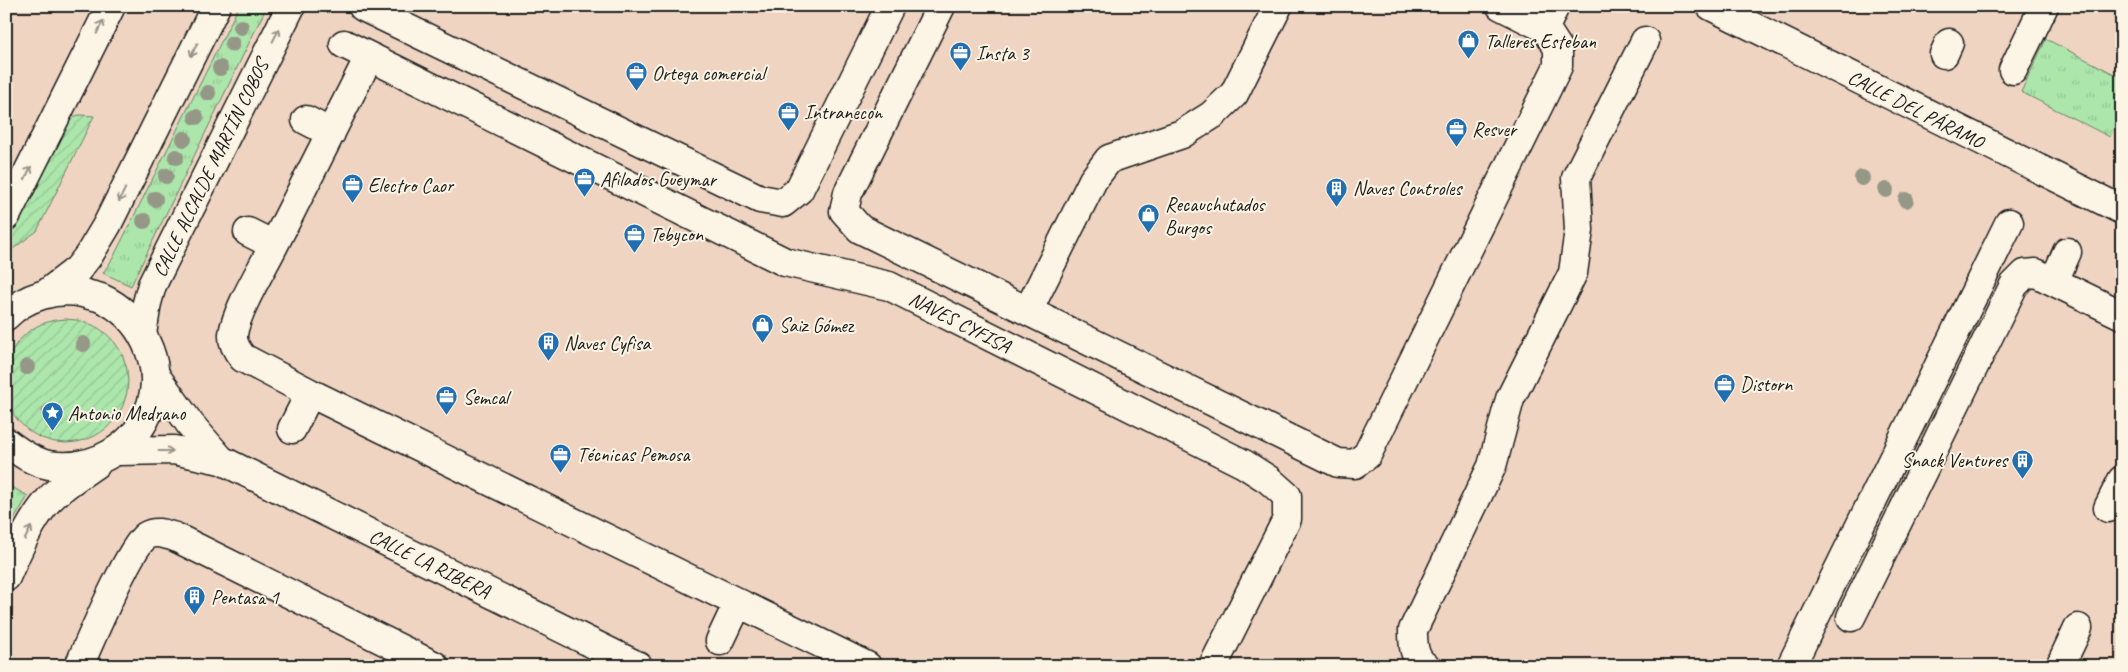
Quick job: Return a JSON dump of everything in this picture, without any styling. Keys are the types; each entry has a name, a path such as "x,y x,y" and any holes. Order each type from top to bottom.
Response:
{"main road":[{"path":"6,216 111,6"},
{"path":"46,293 78,269 107,225 216,6"},
{"name":"CALLE ALCALDE MARTÍN COBOS","path":"142,334 147,303 159,270 291,6"},
{"path":"363,7 760,199 783,203 799,190 890,6"},
{"path":"942,6 848,193 844,211 860,228 1338,463 1355,464 1367,455 1558,66 1558,48 1550,17 1501,6"},
{"path":"1028,311 1093,180 1109,159 1182,134 1212,115 1234,94 1278,6"},
{"name":"CALLE DEL PÁRAMO","path":"1711,6 2122,210"},
{"path":"2013,70 2044,6"},
{"path":"1425,666 1413,647 1413,630 1492,466 1510,399 1573,273 1579,230 1576,178 1645,41"},
{"name":"NAVES CYFISA","path":"344,44 785,262 889,286 1244,464 1269,480 1287,496 1287,519 1213,666"},
{"path":"369,57 241,310 233,335 236,350 243,358 310,393 867,666"},
{"path":"306,120 331,133"},
{"path":"1791,666 2009,223"},
{"path":"248,232 274,245"},
{"path":"2054,280 2067,252"},
{"path":"1851,617 2014,285 2026,274 2036,273 2054,280 2122,315"},
{"path":"6,577 35,521 48,502 67,484 111,455 138,430 151,404 155,375 151,354 142,334 124,313 101,298 74,291 46,293 29,299 9,311"},
{"name":"CALLE LA RIBERA","path":"155,375 190,424 221,460"},
{"path":"292,429 310,393"},
{"name":"CALLE LA RIBERA","path":"6,442 22,455 48,465 76,466 111,455 174,450 221,460 638,666"},
{"path":"2108,508 2122,480"},
{"path":"79,666 132,554 145,537 158,532 175,537 435,666"},
{"path":"720,641 738,603"},
{"path":"2060,666 2078,628"}],"shaded area":[{"path":"6,6 2122,6 2122,666 6,666"}],"green space":[{"path":"239,6 267,6 131,286 103,273 113,258"},
{"path":"2046,39 2122,78 2122,112 2110,137 2021,92"},
{"path":"79,115 94,116 37,231 6,254 6,245 65,124 72,117"},
{"path":"66,319 90,323 110,337 124,357 128,381 124,405 110,425 90,439 66,443 42,439 22,425 8,405 4,381 8,357 22,337 42,323"},
{"path":"6,484 28,496 6,533"}],"place":[{"name":"Talleres Esteban","path":"1469,60"},
{"name":"Insta 3","path":"960,72"},
{"name":"Ortega comercial","path":"636,92"},
{"name":"Intranecon","path":"788,131"},
{"name":"Resver","path":"1456,148"},
{"name":"Afilados Gueymar","path":"584,198"},
{"name":"Electro Caor","path":"352,204"},
{"name":"Naves Controles","path":"1337,207"},
{"name":"Recauchutados Burgos","path":"1149,234"},
{"name":"Tebycon","path":"634,253"},
{"name":"Saiz Gómez","path":"763,344"},
{"name":"Naves Cyfisa","path":"548,362"},
{"name":"Distorn","path":"1724,403"},
{"name":"Semcal","path":"447,416"},
{"name":"Antonio Medrano","path":"52,432"},
{"name":"Técnicas Pemosa","path":"561,473"},
{"name":"Snack Ventures","path":"2023,479"},
{"name":"Pentasa 1","path":"195,616"}]}
